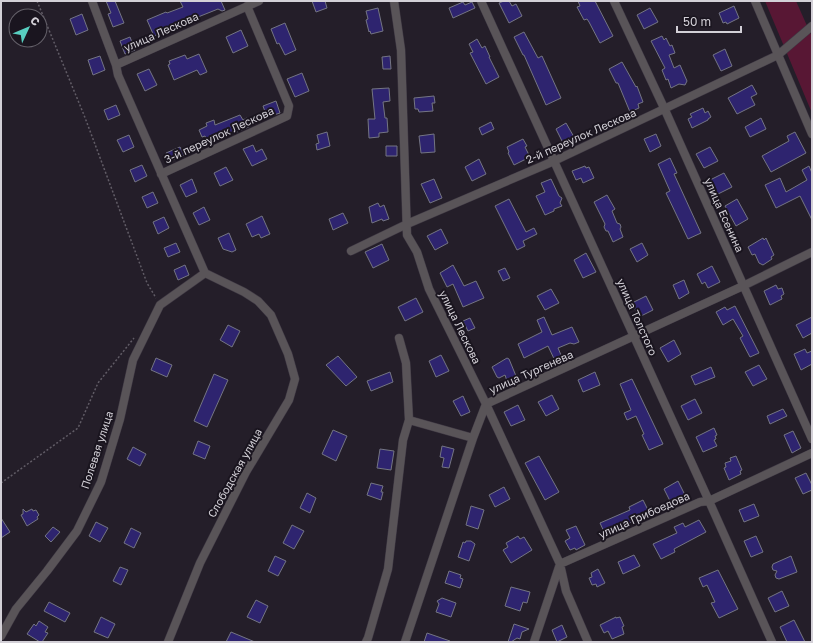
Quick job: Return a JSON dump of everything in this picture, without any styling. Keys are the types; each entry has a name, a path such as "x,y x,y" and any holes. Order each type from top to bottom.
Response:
{"street":[{"name":"3-й переулок Лескова","path":"92,1 116,64 118,75 205,274"},
{"name":"улица Лескова","path":"116,64 259,1"},
{"name":"улица Лескова","path":"394,1 401,50 407,235 417,252 428,289 486,404 560,564 566,591 588,642"},
{"name":"улица Толстого","path":"481,1 772,642"},
{"name":"улица Есенина","path":"614,1 665,110 812,439"},
{"path":"755,1 812,134"},
{"name":"3-й переулок Лескова","path":"161,174 287,116 289,106 246,6"},
{"name":"2-й переулок Лескова","path":"351,251 407,224 554,161 778,56 812,26"},
{"name":"улица Тургенева","path":"405,642 473,438 486,404 634,337 812,252"},
{"name":"Полевая улица","path":"1,636 16,610 77,531 101,482 120,419 133,360 160,305 205,274"},
{"name":"Слободская улица","path":"168,642 200,563 246,472 289,400 295,379 288,354 271,316 258,301 244,292 205,274"},
{"path":"366,642 388,569 403,440 409,420 406,363 399,338"},
{"path":"409,420 473,438"},
{"name":"улица Грибоедова","path":"560,564 700,502 709,501 812,453"},
{"path":"534,642 560,564"}],"path":[{"path":"37,1 84,115 147,283 160,305"},
{"path":"1,483 78,428 98,383 136,335"}],"shaded area":[{"path":"765,1 796,1 812,37 812,113"}],"building":[{"path":"106,1 115,1 124,23 113,27 108,14 111,13"},
{"path":"180,1 221,1 225,10 222,11 218,9 198,17 199,20 183,26 181,23 154,36 147,20 183,7"},
{"path":"312,1 325,1 327,8 316,12"},
{"path":"509,1 512,6 516,4 522,16 509,23 499,3"},
{"path":"578,1 595,1 613,36 600,43 589,22 587,19 584,20 577,7 580,6"},
{"path":"463,2 465,5 472,2 475,8 453,18 449,8"},
{"path":"734,6 739,18 727,24 726,22 723,23 719,13"},
{"path":"378,8 383,31 371,34 370,31 369,32 366,20 368,19 366,11"},
{"path":"650,8 658,22 644,29 637,15"},
{"path":"82,14 88,30 76,35 70,19"},
{"path":"285,23 296,50 285,55 279,43 277,44 271,29"},
{"path":"241,30 248,46 233,53 226,37"},
{"path":"524,32 538,58 542,56 561,98 546,105 524,55 514,37"},
{"path":"662,36 664,40 666,38 670,46 672,45 675,53 669,55 674,68 680,65 687,81 685,85 679,84 671,88 668,79 666,80 662,70 665,68 651,41"},
{"path":"130,37 135,50 125,54 120,41"},
{"path":"477,39 482,48 485,46 499,77 486,84 470,53 473,52 469,44"},
{"path":"725,49 732,66 721,71 713,55"},
{"path":"199,54 207,72 200,75 197,70 174,80 168,65 170,64 169,61 185,55 187,59"},
{"path":"100,56 105,70 93,75 88,60"},
{"path":"390,56 391,69 383,69 382,57"},
{"path":"622,62 636,87 637,86 643,102 638,104 639,108 630,112 618,83 616,83 609,69"},
{"path":"149,69 157,85 145,91 137,74"},
{"path":"302,73 309,91 295,97 287,79"},
{"path":"752,85 757,94 751,97 755,105 737,114 728,98"},
{"path":"389,88 390,101 383,102 385,118 387,118 388,132 379,133 379,137 369,138 368,119 375,119 372,89"},
{"path":"434,96 435,103 432,103 433,111 419,112 418,109 415,109 414,98"},
{"path":"276,101 280,113 267,117 263,106"},
{"path":"116,105 120,115 108,120 104,110"},
{"path":"703,108 705,113 708,111 711,117 692,128 688,119 692,117 690,114"},
{"path":"240,115 243,120 247,118 251,126 208,144 205,136 202,137 199,130 207,126 206,123 214,120 215,125"},
{"path":"761,118 766,129 750,137 745,127"},
{"path":"491,122 494,129 482,135 479,128"},
{"path":"566,123 574,137 563,143 556,129"},
{"path":"327,132 330,146 317,150 316,144 319,143 317,135"},
{"path":"795,132 806,153 771,172 762,156 789,141 787,136"},
{"path":"434,134 435,152 421,153 419,136"},
{"path":"656,134 661,146 650,152 644,139"},
{"path":"129,135 134,147 123,152 117,140"},
{"path":"523,139 530,157 514,165 508,153 507,147"},
{"path":"253,145 256,152 262,149 267,159 252,166 243,149"},
{"path":"386,146 397,146 397,156 386,156"},
{"path":"180,147 184,155 170,161 166,153"},
{"path":"710,147 718,161 704,168 696,154"},
{"path":"670,158 677,173 674,174 701,233 688,239 666,193 670,191 658,164"},
{"path":"479,159 486,174 472,181 465,167"},
{"path":"142,165 147,176 135,182 130,170"},
{"path":"585,166 586,168 589,167 594,178 583,183 581,178 576,180 572,171"},
{"path":"809,166 812,173 812,220 800,196 776,208 765,185 780,178 786,192 807,180 802,170"},
{"path":"226,167 233,180 220,186 214,173"},
{"path":"724,173 732,187 718,194 710,180"},
{"path":"192,179 197,192 186,197 180,185"},
{"path":"434,179 442,198 430,203 421,184"},
{"path":"551,179 559,196 562,198 560,203 562,206 545,215 536,196 545,192 541,183"},
{"path":"153,192 158,203 147,208 142,197"},
{"path":"607,195 615,209 612,211 617,223 620,224 623,237 613,242 608,231 606,231 604,227 605,224 594,202"},
{"path":"509,199 526,232 534,228 537,234 523,241 525,246 517,250 495,206"},
{"path":"737,199 748,219 736,226 725,206"},
{"path":"378,203 380,207 384,205 389,219 383,221 382,219 372,223 369,207"},
{"path":"204,207 210,220 199,225 193,213"},
{"path":"343,213 348,223 333,230 329,219"},
{"path":"262,216 270,234 261,238 259,234 252,237 246,224"},
{"path":"164,217 169,228 158,234 153,222"},
{"path":"441,229 448,243 435,250 427,236"},
{"path":"229,233 236,250 232,252 223,249 218,238"},
{"path":"763,238 764,240 766,238 774,255 771,257 772,259 763,265 759,263 755,254 752,255 748,247"},
{"path":"176,243 180,252 168,257 164,248"},
{"path":"642,243 648,255 637,262 630,249"},
{"path":"382,244 389,260 373,268 365,252"},
{"path":"586,253 596,272 583,278 574,260"},
{"path":"185,265 189,275 178,280 174,270"},
{"path":"453,265 464,286 476,281 484,298 463,307 453,284 447,287 440,273"},
{"path":"712,266 720,282 708,288 705,282 702,284 697,274"},
{"path":"505,268 510,278 503,281 498,271"},
{"path":"684,280 689,293 679,299 673,285"},
{"path":"776,285 778,289 782,288 784,294 781,296 782,299 770,305 764,291"},
{"path":"551,289 559,303 545,310 537,296"},
{"path":"646,296 653,310 639,317 632,303"},
{"path":"416,298 423,312 405,321 398,307"},
{"path":"735,306 759,353 750,357 740,338 743,336 733,319 723,325 716,312 725,307 727,310"},
{"path":"544,317 552,335 572,327 579,342 574,344 570,343 558,348 564,362 557,365 548,346 524,358 518,344 542,332 537,320"},
{"path":"812,317 812,333 803,338 796,325"},
{"path":"470,318 475,328 468,331 463,321"},
{"path":"228,325 240,331 232,347 220,340"},
{"path":"674,340 681,354 668,362 660,348"},
{"path":"805,349 807,353 812,351 812,364 801,370 794,354"},
{"path":"441,355 449,371 436,377 429,361"},
{"path":"338,356 357,377 346,386 326,365"},
{"path":"156,358 172,365 167,377 151,370"},
{"path":"507,358 509,359 516,376 507,381 505,375 499,378 497,377 492,367"},
{"path":"759,365 767,379 753,386 745,372"},
{"path":"711,367 715,377 695,385 691,376"},
{"path":"390,372 393,382 371,391 367,381"},
{"path":"595,372 600,385 583,392 578,380"},
{"path":"214,374 228,380 207,427 194,421"},
{"path":"632,379 663,444 649,450 636,416 627,420 624,413 631,410 620,384"},
{"path":"552,395 559,409 546,416 538,402"},
{"path":"463,396 470,412 461,416 453,401"},
{"path":"695,399 702,413 688,420 681,406"},
{"path":"518,405 525,420 511,426 504,412"},
{"path":"783,409 787,416 770,424 767,416"},
{"path":"714,428 717,435 715,436 716,439 714,440 717,446 703,452 696,437"},
{"path":"333,430 347,436 336,461 322,454"},
{"path":"793,431 801,448 792,453 784,435"},
{"path":"198,441 210,446 205,459 193,454"},
{"path":"442,446 454,449 449,468 442,467 444,458 440,457"},
{"path":"133,447 146,454 140,466 127,459"},
{"path":"380,449 394,451 391,470 377,468"},
{"path":"539,456 559,492 545,500 525,463"},
{"path":"736,456 742,470 740,471 741,474 729,480 724,468 726,467 725,463 731,461 730,458"},
{"path":"806,473 812,485 812,490 803,494 795,478"},
{"path":"678,481 685,495 671,503 664,489"},
{"path":"371,483 383,486 381,500 367,495"},
{"path":"504,487 510,499 495,507 489,495"},
{"path":"307,493 316,498 310,513 300,508"},
{"path":"643,500 650,514 605,534 600,523 630,510 629,507"},
{"path":"754,504 759,516 744,522 739,510"},
{"path":"471,506 484,510 478,529 466,525"},
{"path":"23,509 26,512 32,509 33,511 36,510 39,515 37,517 38,519 27,526 21,515 23,514"},
{"path":"1,518 10,532 1,538"},
{"path":"699,520 706,532 674,549 675,552 661,559 653,544 677,533 674,527 683,523 685,527"},
{"path":"96,522 108,528 100,542 89,536"},
{"path":"292,525 304,531 294,549 283,543"},
{"path":"576,526 585,545 576,550 575,548 570,550 565,541 570,538 566,530"},
{"path":"53,527 60,532 51,542 45,536"},
{"path":"131,528 141,533 134,548 124,543"},
{"path":"518,536 520,539 524,537 532,550 511,563 503,550 508,547 506,543"},
{"path":"756,536 763,552 751,557 744,541"},
{"path":"466,541 471,541 475,544 469,561 458,557 463,542 465,543"},
{"path":"634,555 640,566 623,574 618,562"},
{"path":"275,556 286,561 278,576 268,571"},
{"path":"791,556 797,572 779,579 776,578 775,575 777,571 773,570 773,564"},
{"path":"120,567 128,570 121,585 113,581"},
{"path":"598,569 605,583 597,587 596,584 592,585 589,578 592,577 591,573"},
{"path":"718,570 738,609 719,618 711,603 715,602 707,585 703,587 699,578"},
{"path":"449,571 461,575 460,578 463,579 460,588 445,583"},
{"path":"511,587 530,592 527,603 523,602 520,611 505,606"},
{"path":"782,591 789,606 775,612 768,598"},
{"path":"442,598 456,603 451,617 436,612 439,604 437,601"},
{"path":"256,600 268,606 260,623 247,617"},
{"path":"49,602 70,613 65,622 44,611"},
{"path":"101,617 115,624 108,638 94,632"},
{"path":"616,617 620,617 624,626 622,627 624,634 612,639 608,631 604,633 600,625"},
{"path":"794,620 805,642 787,642 780,627"},
{"path":"39,621 48,627 45,632 48,633 42,642 27,634 34,624 36,626"},
{"path":"514,624 529,629 522,632 520,639 517,638 511,642 508,642"},
{"path":"562,625 567,637 557,642 552,630"},
{"path":"231,632 255,642 226,642"},
{"path":"427,633 450,641 450,642 424,642"}]}
